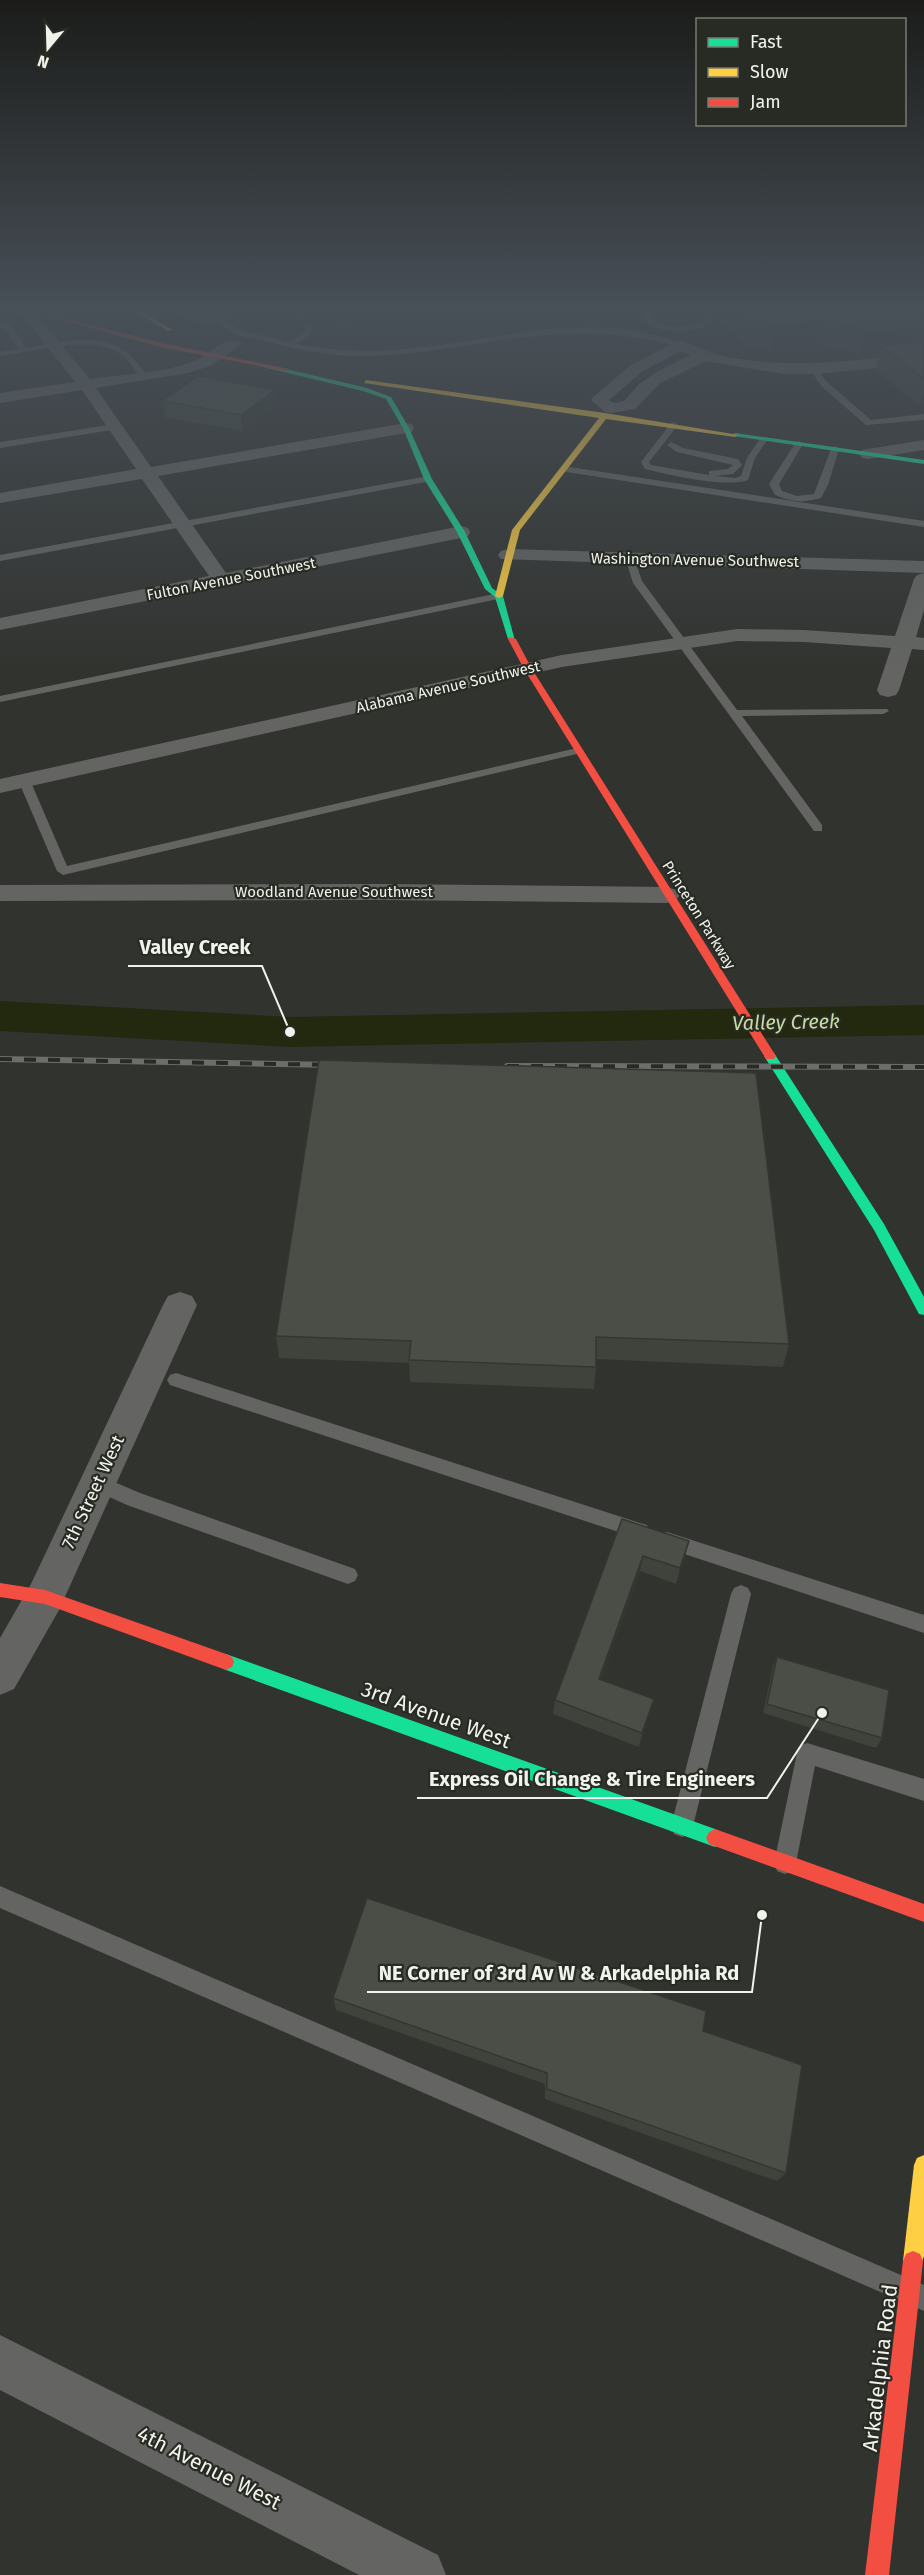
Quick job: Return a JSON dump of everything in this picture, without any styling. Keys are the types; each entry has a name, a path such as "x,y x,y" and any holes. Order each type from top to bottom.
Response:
{"main road":[{"name":"Princeton Parkway","path":"408,432 428,479 461,532 489,589 500,596 507,628 528,669 721,981 879,1227 924,1310"},
{"path":"500,596 508,555 516,530 592,432"},
{"path":"720,432 924,462"},
{"name":"3rd Avenue West","path":"0,1590 45,1597 924,1913"},
{"name":"Arkadelphia Road","path":"877,2575 917,2295 924,2165"}],"street":[{"path":"119,432 222,581"},
{"path":"0,498 382,432"},
{"path":"868,454 924,445"},
{"name":"Fulton Avenue Southwest","path":"0,624 461,532"},
{"name":"Washington Avenue Southwest","path":"508,555 543,558 630,557 924,567"},
{"path":"888,690 913,643 922,590"},
{"name":"Alabama Avenue Southwest","path":"0,786 562,661 737,635 913,643"},
{"name":"Woodland Avenue Southwest","path":"0,893 403,892 667,895"},
{"name":"7th Street West","path":"0,1676 45,1597 180,1305"},
{"name":"4th Avenue West","path":"0,2362 418,2575"}],"lane":[{"path":"0,445 82,432"},
{"path":"669,432 645,462 648,467 673,473 737,481 745,478 751,458 764,439"},
{"path":"660,444 751,458"},
{"path":"799,444 774,484 777,493 792,499 806,500 818,496 829,473 828,467 835,449"},
{"path":"671,446 680,450 735,461 738,465 734,468 736,473 673,473"},
{"path":"635,480 648,467"},
{"path":"563,469 924,524"},
{"path":"0,558 428,479"},
{"path":"630,557 638,580 818,828"},
{"path":"0,699 500,596"},
{"path":"732,712 883,711"},
{"path":"24,780 63,871 577,751"},
{"path":"176,1380 924,1624"},
{"path":"98,1483 134,1499 348,1575"},
{"path":"682,1826 741,1594"},
{"path":"785,1863 807,1753 924,1790"},
{"path":"0,1897 917,2295"}],"building":[{"path":"319,1060 756,1073 789,1344 596,1337 596,1367 409,1360 411,1341 276,1336"},
{"path":"622,1519 689,1541 680,1568 643,1556 599,1679 654,1699 642,1733 555,1700"},
{"path":"777,1657 889,1690 882,1738 767,1704"},
{"path":"367,1898 706,2011 703,2031 802,2065 786,2173 547,2089 547,2073 333,1998"}],"waterway":[{"name":"Valley Creek","path":"0,1016 290,1032 924,1020"}],"railway":[{"path":"0,1059 336,1065"},
{"path":"507,1066 924,1067"}],"traffic: fast":[{"path":"408,432 428,479 461,532 489,589 499,596 512,639"},
{"path":"735,435 924,462"},
{"path":"770,1056 879,1227 924,1310"},
{"path":"226,1662 715,1838"}],"traffic: slow":[{"path":"499,596 516,530 592,432"},
{"path":"715,432 735,435"},
{"path":"913,2261 924,2165"}],"traffic: jam":[{"path":"512,639 528,669 770,1056"},
{"path":"0,1590 45,1597 226,1662"},
{"path":"715,1838 924,1913"},
{"path":"877,2575 913,2261"}],"place":[{"name":"Valley Creek","path":"290,1032"},
{"name":"Express Oil Change & Tire Engineers","path":"822,1713"},
{"name":"NE Corner of 3rd Av W & Arkadelphia Rd","path":"762,1915"}]}
